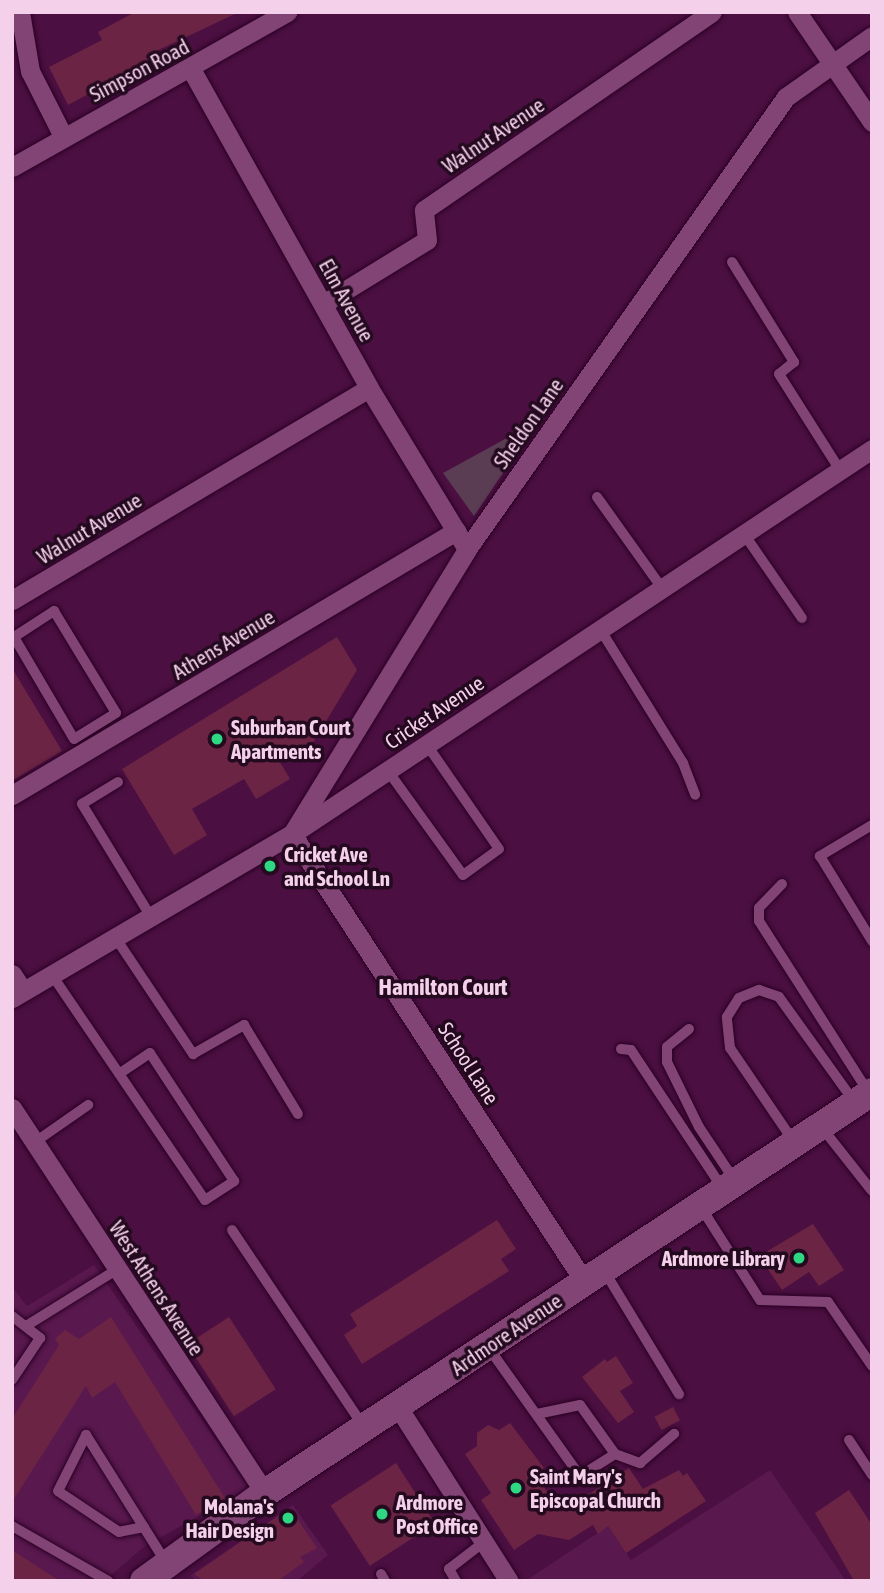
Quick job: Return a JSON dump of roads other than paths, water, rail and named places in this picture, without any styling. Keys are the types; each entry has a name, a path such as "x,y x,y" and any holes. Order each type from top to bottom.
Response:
{"street":[{"path":"20,12 30,71 63,136"},
{"name":"Simpson Road","path":"12,167 63,136 191,69 261,19 287,12"},
{"name":"Walnut Avenue","path":"323,304 427,240 424,210 712,12"},
{"path":"797,12 872,122"},
{"name":"Sheldon Lane","path":"292,834 467,549 786,97 872,36"},
{"name":"Elm Avenue","path":"191,69 369,388 467,549"},
{"name":"Walnut Avenue","path":"12,600 369,388"},
{"name":"Cricket Avenue","path":"18,995 292,834 872,449"},
{"name":"Athens Avenue","path":"12,795 456,531"},
{"name":"School Lane","path":"292,834 594,1275"},
{"path":"12,974 18,995"},
{"name":"Ardmore Avenue","path":"144,1581 165,1561 265,1493 865,1096"},
{"name":"West Athens Avenue","path":"12,1108 265,1493"},
{"path":"398,1406 509,1581"}],"lane":[{"path":"733,262 794,362 779,374 840,470"},
{"path":"597,497 662,588"},
{"path":"744,534 802,618"},
{"path":"54,611 116,713 74,739 16,651 14,636 54,611"},
{"path":"600,629 683,763 695,795"},
{"path":"388,771 463,875 499,849 427,745"},
{"path":"118,782 82,804 151,917"},
{"path":"872,825 820,856 872,941"},
{"path":"782,884 759,908 759,921 865,1096"},
{"path":"115,937 193,1054 244,1025 298,1114"},
{"path":"52,975 119,1074 205,1200 234,1181 150,1053 119,1074"},
{"path":"794,1143 730,1048 727,1017 739,998 759,990 779,997 865,1096"},
{"path":"689,1029 667,1047 667,1062 730,1186"},
{"path":"621,1049 631,1050 730,1186"},
{"path":"35,1142 89,1105"},
{"path":"821,1126 872,1191"},
{"path":"700,1205 760,1300 828,1302 872,1366"},
{"path":"232,1230 365,1428"},
{"path":"26,1326 118,1269"},
{"path":"594,1275 679,1394"},
{"path":"12,1316 40,1338 12,1380"},
{"path":"488,1347 580,1476 615,1454"},
{"path":"537,1414 580,1405 615,1454 640,1463 674,1434"},
{"path":"144,1527 119,1532 58,1491 86,1435 144,1527 165,1561"},
{"path":"849,1440 872,1475"},
{"path":"12,1526 108,1581"},
{"path":"456,1581 449,1569 484,1542"}],"place":[{"name":"Suburban Court Apartments","path":"217,739"},
{"name":"Cricket Ave and School Ln","path":"270,866"},
{"name":"Ardmore Library","path":"799,1258"},
{"name":"Saint Mary's Episcopal Church","path":"516,1488"},
{"name":"Ardmore Post Office","path":"382,1514"},
{"name":"Molana's Hair Design","path":"288,1518"}],"district":[{"name":"Hamilton Court","path":"443,987"}]}
